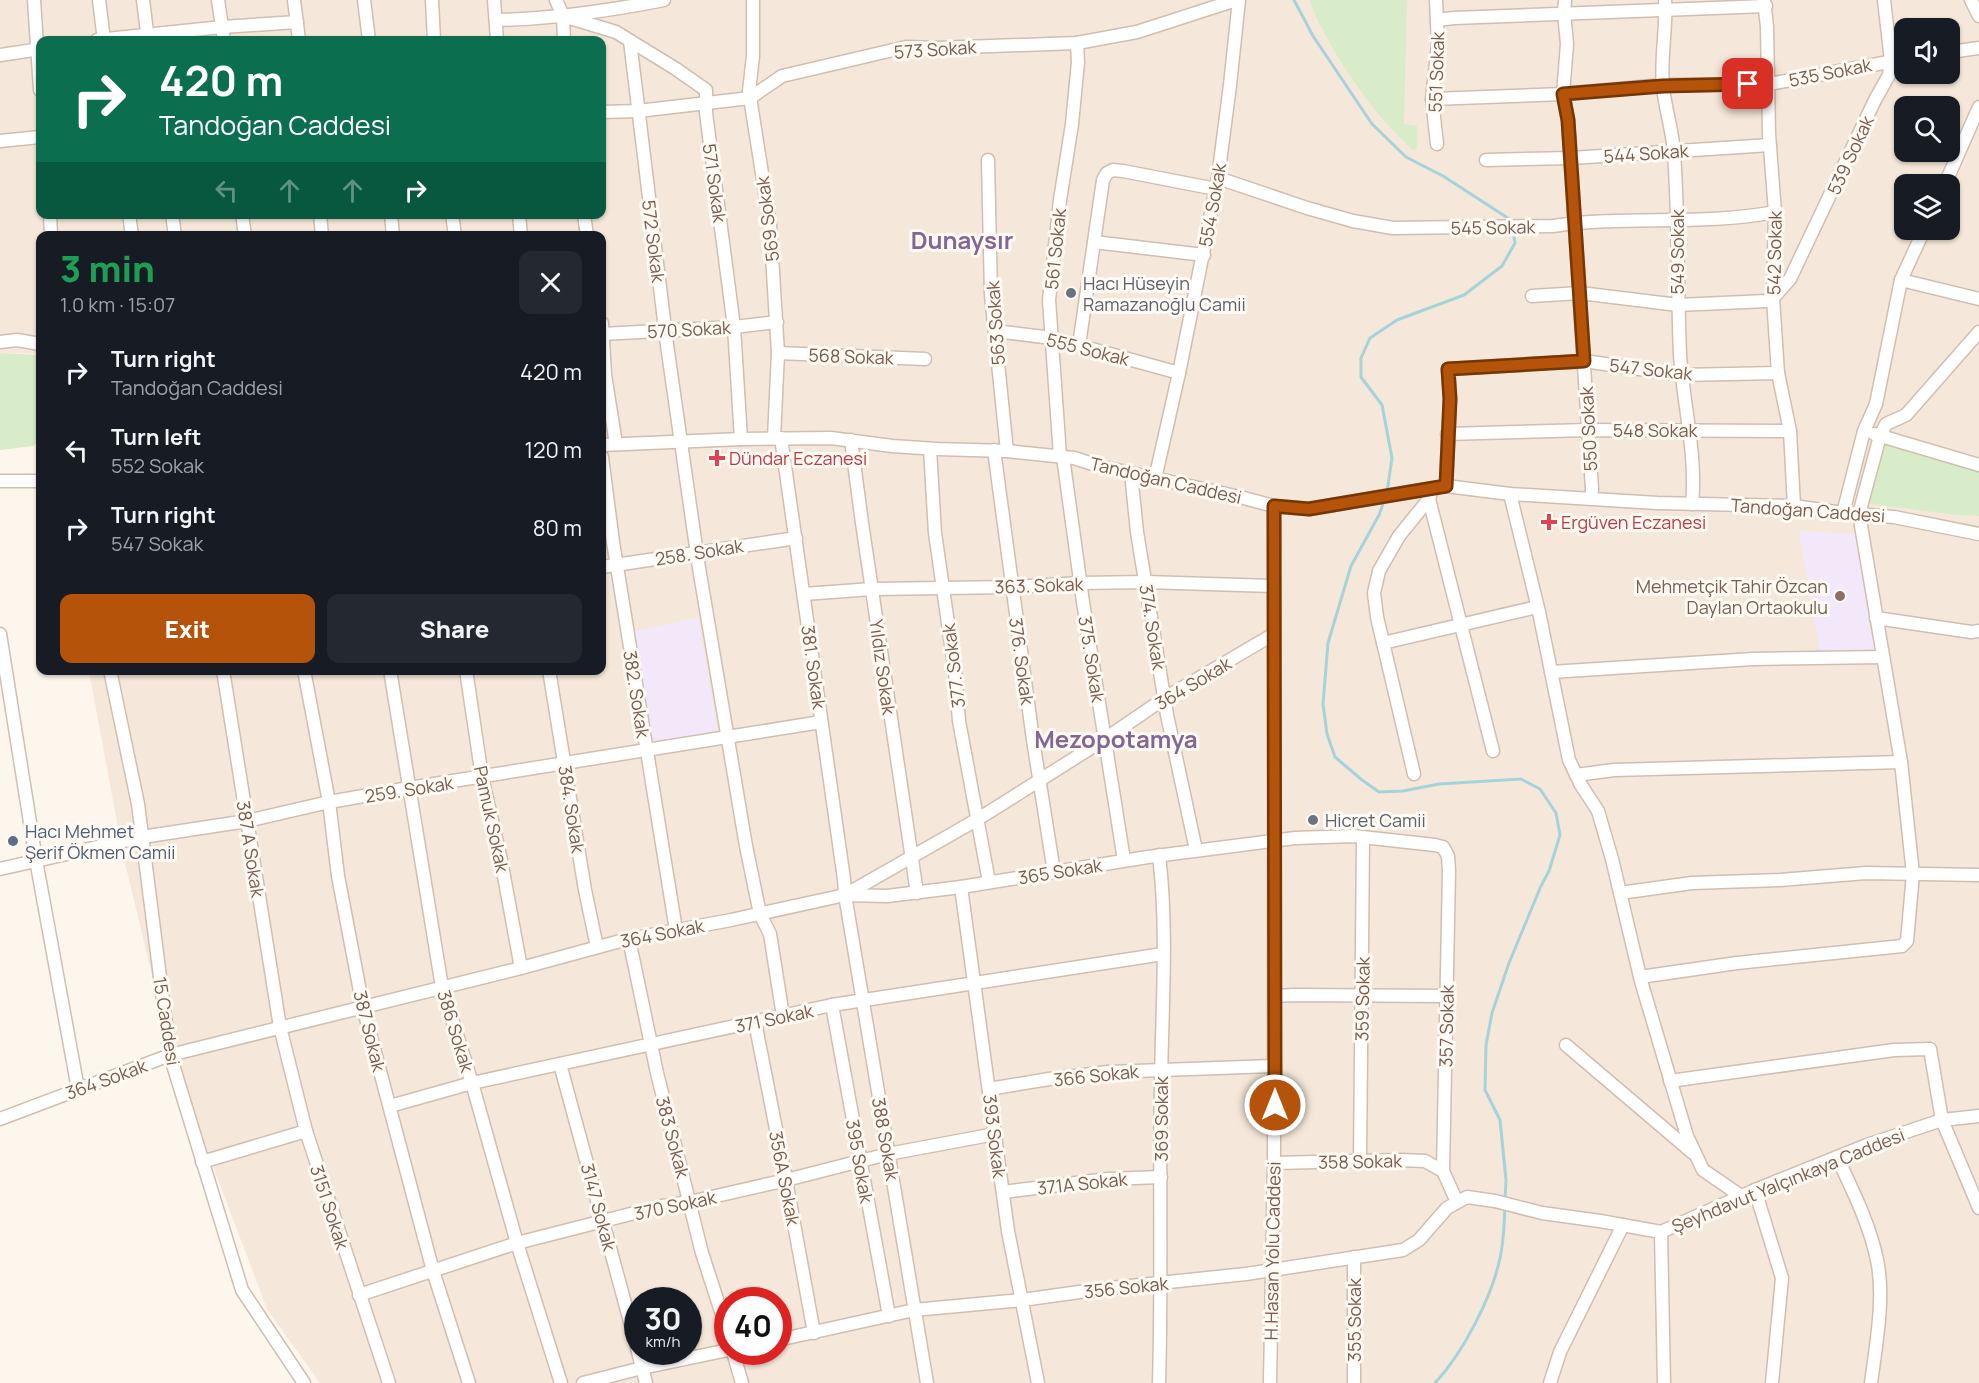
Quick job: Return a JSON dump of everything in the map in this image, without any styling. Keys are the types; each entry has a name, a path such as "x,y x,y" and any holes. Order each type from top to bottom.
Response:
{"street":[{"path":"34,0 38,36"},
{"path":"99,0 102,36"},
{"path":"143,0 148,36"},
{"path":"218,0 223,36"},
{"path":"294,0 299,36"},
{"path":"364,0 368,36"},
{"path":"432,0 434,36"},
{"path":"494,0 497,36"},
{"path":"556,0 563,16 564,36"},
{"path":"496,20 617,10 664,0"},
{"name":"569 Sokak","path":"753,0 753,56 749,91 770,224 777,322 778,438"},
{"name":"573 Sokak","path":"606,112 638,111 750,98 782,76 906,47 1077,44 1137,32 1238,0"},
{"name":"554 Sokak","path":"1155,478 1204,255 1217,184 1230,86 1238,0"},
{"name":"551 Sokak","path":"1436,0 1438,45 1432,99 1437,144"},
{"name":"539 Sokak","path":"1773,298 1790,279 1889,75 1890,61 1884,0"},
{"path":"1971,0 1979,16"},
{"path":"1437,20 1564,6 1765,3"},
{"name":"542 Sokak","path":"1765,3 1775,212 1773,298 1778,373 1790,431 1794,506"},
{"name":"549 Sokak","path":"1666,5 1663,86 1674,151 1678,220 1681,375 1690,430 1692,504"},
{"name":"550 Sokak","path":"1564,6 1567,44 1563,94 1571,158 1591,499"},
{"name":"571 Sokak","path":"563,16 616,32 706,90 706,113 734,327 741,439"},
{"path":"155,36 222,27 297,22"},
{"name":"572 Sokak","path":"630,41 665,330 697,552 746,846 760,914 770,934 783,1016"},
{"name":"561 Sokak","path":"1061,456 1049,300 1060,200 1072,123 1078,62 1077,44"},
{"path":"1960,51 1979,48"},
{"path":"0,55 36,49"},
{"name":"535 Sokak","path":"1432,99 1563,94 1663,86 1769,84 1894,60"},
{"path":"1949,174 1979,107"},
{"path":"0,141 36,137"},
{"name":"544 Sokak","path":"1486,160 1571,158 1770,145"},
{"name":"563 Sokak","path":"988,160 991,295 995,331 1000,450"},
{"name":"545 Sokak","path":"1094,242 1103,180 1107,172 1113,170 1217,184 1353,221 1393,228 1553,226 1575,223 1759,215 1775,212"},
{"path":"1843,513 1864,431 1876,404 1900,280 1919,240"},
{"path":"1079,345 1094,242 1204,255"},
{"path":"1900,280 1979,299"},
{"path":"1532,296 1580,293 1678,304 1767,301 1773,298"},
{"name":"570 Sokak","path":"606,330 734,327 777,322"},
{"name":"555 Sokak","path":"995,331 1052,338 1179,373"},
{"path":"1640,977 1737,963 1902,946 1907,941 1913,874 1901,762 1859,514 1880,436 1886,424 1906,415 1979,332"},
{"path":"0,342 17,340 36,343"},
{"name":"568 Sokak","path":"778,353 924,359"},
{"name":"547 Sokak","path":"1447,434 1450,399 1448,369 1454,367 1584,361 1681,375 1778,373"},
{"path":"606,381 616,444"},
{"name":"548 Sokak","path":"1447,434 1588,430 1790,431"},
{"path":"1864,431 1979,465"},
{"path":"1446,486 1447,434"},
{"name":"381. Sokak","path":"778,438 796,538 845,895"},
{"name":"Tandoğan Caddesi","path":"606,445 831,438 930,449 1000,450 1061,456 1240,496 1274,506 1309,509 1411,493 1431,494 1446,486 1510,494 1591,499 1794,506 1894,517 1979,534"},
{"name":"Yıldız Sokak","path":"851,440 917,893"},
{"name":"377. Sokak","path":"930,449 935,533 956,672 960,721 989,882"},
{"name":"376. Sokak","path":"1000,450 1012,587 1054,872"},
{"name":"375. Sokak","path":"1061,456 1124,860"},
{"name":"374. Sokak","path":"1131,473 1137,532 1165,698 1196,850"},
{"path":"0,481 36,481"},
{"name":"382. Sokak","path":"606,488 616,565 676,930"},
{"path":"1431,494 1493,751"},
{"path":"1414,774 1383,643 1374,593 1379,571 1399,536 1431,494"},
{"path":"1510,494 1537,607 1569,760 1598,811 1640,977 1687,1136 1703,1170 1741,1196"},
{"name":"H.Hasan Yolu Caddesi","path":"1270,1383 1275,1066 1274,506"},
{"name":"258. Sokak","path":"606,566 796,538"},
{"name":"363. Sokak","path":"804,594 1081,583 1146,582 1274,586"},
{"path":"1383,643 1537,607"},
{"path":"1876,618 1979,631"},
{"path":"0,634 36,860 78,1089"},
{"name":"364 Sokak","path":"0,1119 170,1055 629,939 845,895 978,819 1105,739 1165,698 1274,634"},
{"path":"1551,672 1753,659 1883,657"},
{"name":"15 Caddesi","path":"111,675 138,804 170,1055 242,1290 304,1383"},
{"name":"387 A Sokak","path":"224,675 280,1028"},
{"name":"387 Sokak","path":"305,675 329,802 339,876 363,1007 433,1271 469,1383"},
{"name":"386 Sokak","path":"391,675 442,987 472,1083 517,1244 561,1383"},
{"name":"Pamuk Sokak","path":"467,675 482,777 501,860 520,968"},
{"name":"384. Sokak","path":"550,675 585,890 597,947"},
{"name":"259. Sokak","path":"0,868 142,837 247,821 329,802 821,722"},
{"path":"1576,775 1614,770 1901,762"},
{"name":"365 Sokak","path":"845,895 887,896 917,893 1159,855 1307,838 1364,837 1435,845 1443,848"},
{"name":"359 Sokak","path":"1360,1161 1364,837"},
{"name":"357 Sokak","path":"1443,848 1448,856 1449,871 1443,1171 1457,1202"},
{"name":"369 Sokak","path":"1159,855 1163,889 1162,1283 1159,1383"},
{"path":"1620,893 1692,883 1780,880 1866,873 1979,875"},
{"name":"393 Sokak","path":"961,887 1008,1231 1038,1383"},
{"name":"388 Sokak","path":"845,895 927,1383"},
{"name":"383 Sokak","path":"629,939 657,1073 702,1253 714,1290"},
{"name":"371 Sokak","path":"390,1106 472,1083 832,1005 1163,954"},
{"path":"1275,996 1294,994 1447,996"},
{"name":"395 Sokak","path":"832,1005 889,1316"},
{"name":"356A Sokak","path":"755,1022 814,1333"},
{"name":"3151 Sokak","path":"280,1028 306,1131 389,1383"},
{"path":"1566,1045 1696,1155"},
{"path":"1670,1082 1882,1052 1930,1048 1942,1120 1979,1208"},
{"name":"3147 Sokak","path":"560,1064 624,1299"},
{"name":"366 Sokak","path":"989,1089 1096,1073 1275,1066"},
{"name":"Şeyhdavut Yalçınkaya Caddesi","path":"1457,1202 1467,1197 1495,1201 1542,1212 1662,1232 1755,1190 1837,1157 1942,1120 1979,1116"},
{"path":"202,1162 306,1131"},
{"name":"370 Sokak","path":"359,1295 517,1244 662,1206 690,1202 786,1180 860,1160 995,1134"},
{"path":"1837,1157 1858,1202 1877,1260 1879,1313 1871,1383"},
{"name":"358 Sokak","path":"1274,1163 1425,1161 1443,1171"},
{"name":"371A Sokak","path":"1003,1192 1108,1179 1161,1177"},
{"path":"1755,1190 1782,1278 1772,1383"},
{"name":"356 Sokak","path":"792,1337 914,1310 1022,1300 1272,1270 1403,1250 1419,1240 1447,1208 1457,1202"},
{"path":"1550,1383 1560,1352 1623,1225"},
{"path":"1662,1232 1665,1383"},
{"name":"355 Sokak","path":"1354,1257 1354,1383"},
{"path":"583,1383 714,1353"},
{"name":"3147 Sokak","path":"641,1365 646,1383"},
{"path":"737,1365 742,1383"}],"shaded area":[{"path":"0,0 1979,0 1979,1383 320,1383 267,1309 172,1058 123,855 90,675 606,675 606,231 36,231 36,354 0,353"},
{"name":"Mehmetçik Tahir Özcan Daylan Ortaokulu","path":"1799,531 1854,534 1859,540 1879,653 1820,652"},
{"path":"698,618 718,732 652,742 634,631"}],"green space":[{"path":"1310,0 1407,0 1404,124 1417,126 1417,148 1413,151 1379,115 1349,75 1323,30"},
{"path":"0,353 36,355 36,444 0,450"},
{"path":"1881,428 1979,463 1979,516 1864,503"}],"waterway":[{"path":"1294,0 1313,36 1372,124 1406,157 1443,176 1512,222"},
{"path":"1387,492 1392,458 1382,405 1361,377 1361,358 1370,338 1397,320 1464,295 1502,266 1515,243 1513,229"},
{"path":"1384,501 1379,515 1351,566 1328,643 1323,704 1327,734 1335,757 1379,792 1403,791 1439,784 1521,779 1540,789 1556,813 1560,835 1549,871 1509,963 1492,1013 1486,1045 1485,1090 1500,1120 1506,1180 1505,1200"},
{"path":"1435,1383 1466,1341 1490,1290 1501,1252 1505,1207"}],"place":[{"name":"Hacı Hüseyin Ramazanoğlu Camii","path":"1071,293"},
{"name":"Dündar Eczanesi","path":"717,458"},
{"name":"Ergüven Eczanesi","path":"1549,522"},
{"name":"Mehmetçik Tahir Özcan Daylan Ortaokulu","path":"1840,596"},
{"name":"Hicret Camii","path":"1313,820"},
{"name":"Hacı Mehmet Şerif Ökmen Camii","path":"13,841"}],"district":[{"name":"Dunaysır","path":"962,239"},
{"name":"Mezopotamya","path":"1116,738"}],"route":[{"path":"1275,1105 1274,506 1309,509 1446,486 1450,399 1448,369 1584,361 1568,120 1563,94 1663,86 1748,84"}]}
